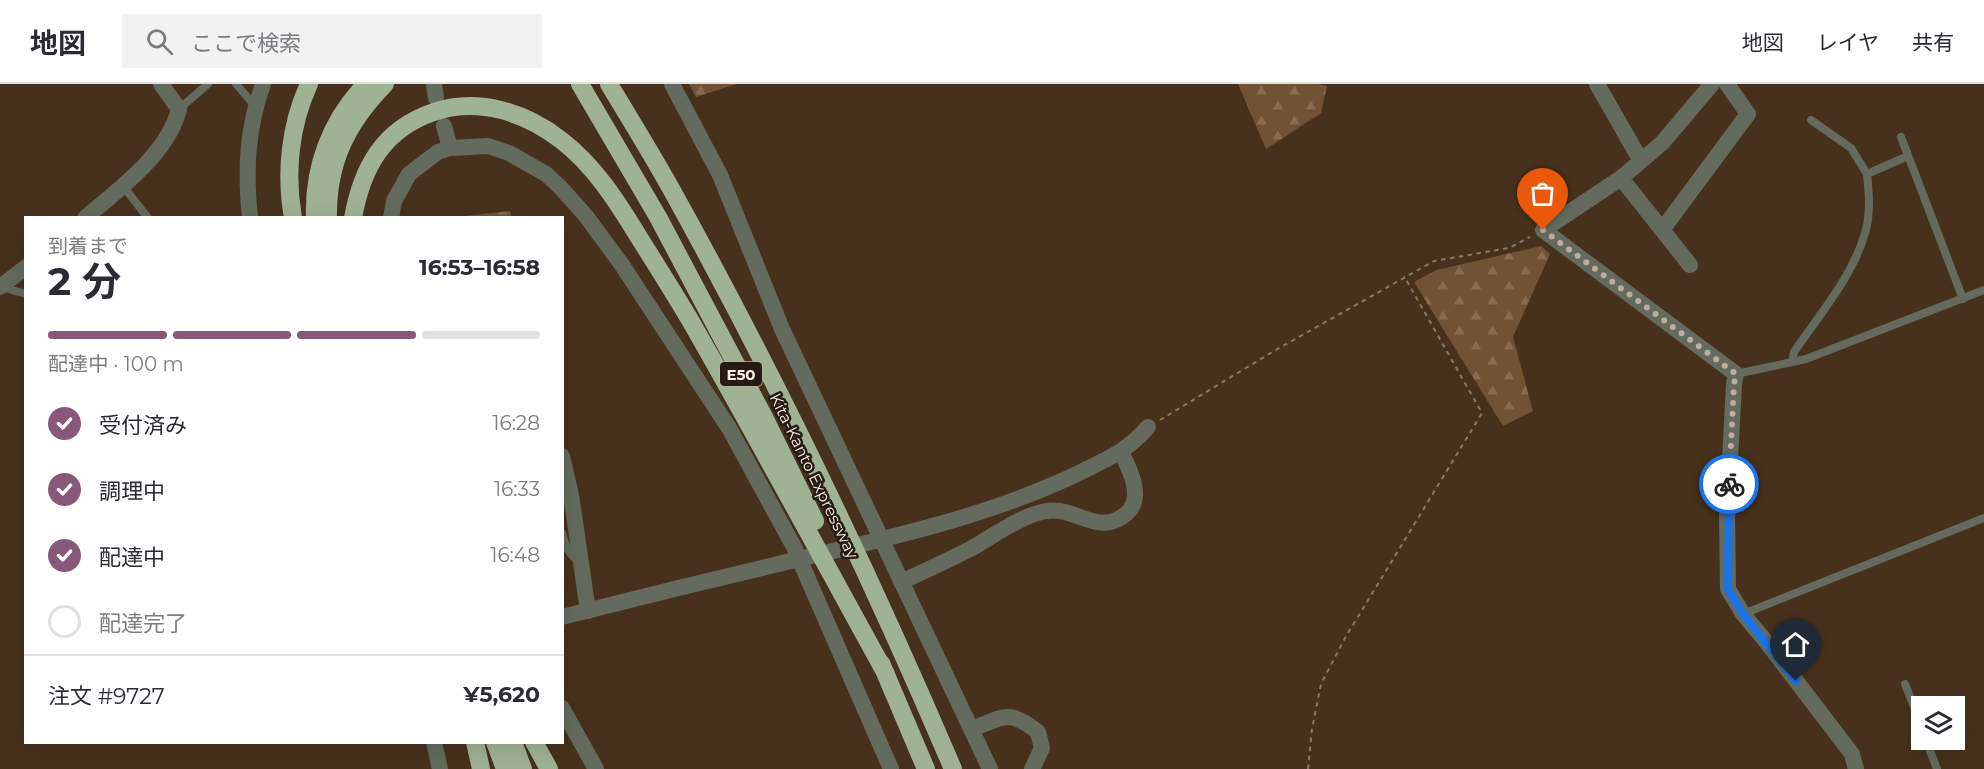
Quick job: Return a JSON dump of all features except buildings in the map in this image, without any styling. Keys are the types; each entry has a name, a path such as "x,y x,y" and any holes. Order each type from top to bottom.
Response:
{"highway":[{"path":"293,216 290,178 293,135 297,116 309,84"},
{"path":"315,216 317,182 324,149 336,124 366,84"},
{"path":"328,216 331,176 341,145 357,117 385,84"},
{"name":"Kita-Kanto Expressway","path":"580,84 658,217 764,417 826,543 886,674 926,769"},
{"name":"Kita-Kanto Expressway","path":"609,84 679,204 797,429 908,663 953,769"},
{"path":"618,84 679,204"},
{"path":"353,216 359,189 374,157 398,130 429,113 459,106 487,108 519,116 538,124 562,141 582,159 606,188 674,294 752,427 886,674"},
{"path":"475,744 481,769"},
{"path":"496,744 505,769"},
{"path":"514,744 523,769"},
{"path":"535,744 549,769"}],"street":[{"path":"87,216 123,186 154,154 176,121 179,109 161,84"},
{"path":"250,216 247,164 255,106 263,84"},
{"path":"672,84 720,175 782,329 990,769"},
{"path":"1597,84 1641,161"},
{"path":"1712,84 1662,143 1621,178 1543,230 1736,374 1727,517 1728,589 1743,614 1852,754 1856,769"},
{"path":"1662,230 1748,114 1726,84"},
{"path":"444,126 450,148"},
{"path":"392,216 394,201 409,174 438,152 450,148 488,146 509,153 546,174 560,187 586,216 622,265 729,428 794,547 891,769"},
{"path":"1621,178 1690,265"},
{"path":"1,287 24,269"},
{"path":"564,616 893,537 999,507 1065,480 1121,452 1135,442 1148,427"},
{"path":"902,582 1028,517 1046,511 1061,510 1092,522 1108,523 1120,518 1129,510 1135,499 1133,481 1121,452"},
{"path":"564,465 571,495 588,610"},
{"path":"564,712 596,769"},
{"path":"973,729 1004,716 1023,720 1038,732 1042,748 1032,769"},
{"path":"434,744 440,769"}],"lane":[{"path":"179,109 208,84"},
{"path":"236,84 255,106"},
{"path":"1792,362 1794,352 1853,265 1866,232 1870,203 1866,174 1851,148 1811,120"},
{"path":"1901,137 1963,298"},
{"path":"1866,174 1908,156"},
{"path":"123,186 146,216"},
{"path":"1,287 24,293"},
{"path":"1736,374 1806,359 1984,290"},
{"path":"1743,614 1984,518"},
{"path":"564,538 574,558 581,562"},
{"path":"1905,684 1911,699"},
{"path":"1930,750 1937,769"}],"path":[{"path":"1148,427 1274,351 1434,261 1509,248 1543,230"},
{"path":"1308,769 1312,729 1321,684 1345,638 1482,413 1404,276"}],"green space":[{"path":"689,84 737,84 696,97"},
{"path":"1238,84 1327,86 1321,113 1266,149"},
{"path":"510,211 512,216 464,216"},
{"path":"1541,246 1550,254 1513,337 1533,411 1503,426 1414,282 1437,270"}],"way so far":[{"path":"1543,230 1736,374 1729,484"}],"route":[{"path":"1729,484 1728,589 1743,614 1796,681"}]}
